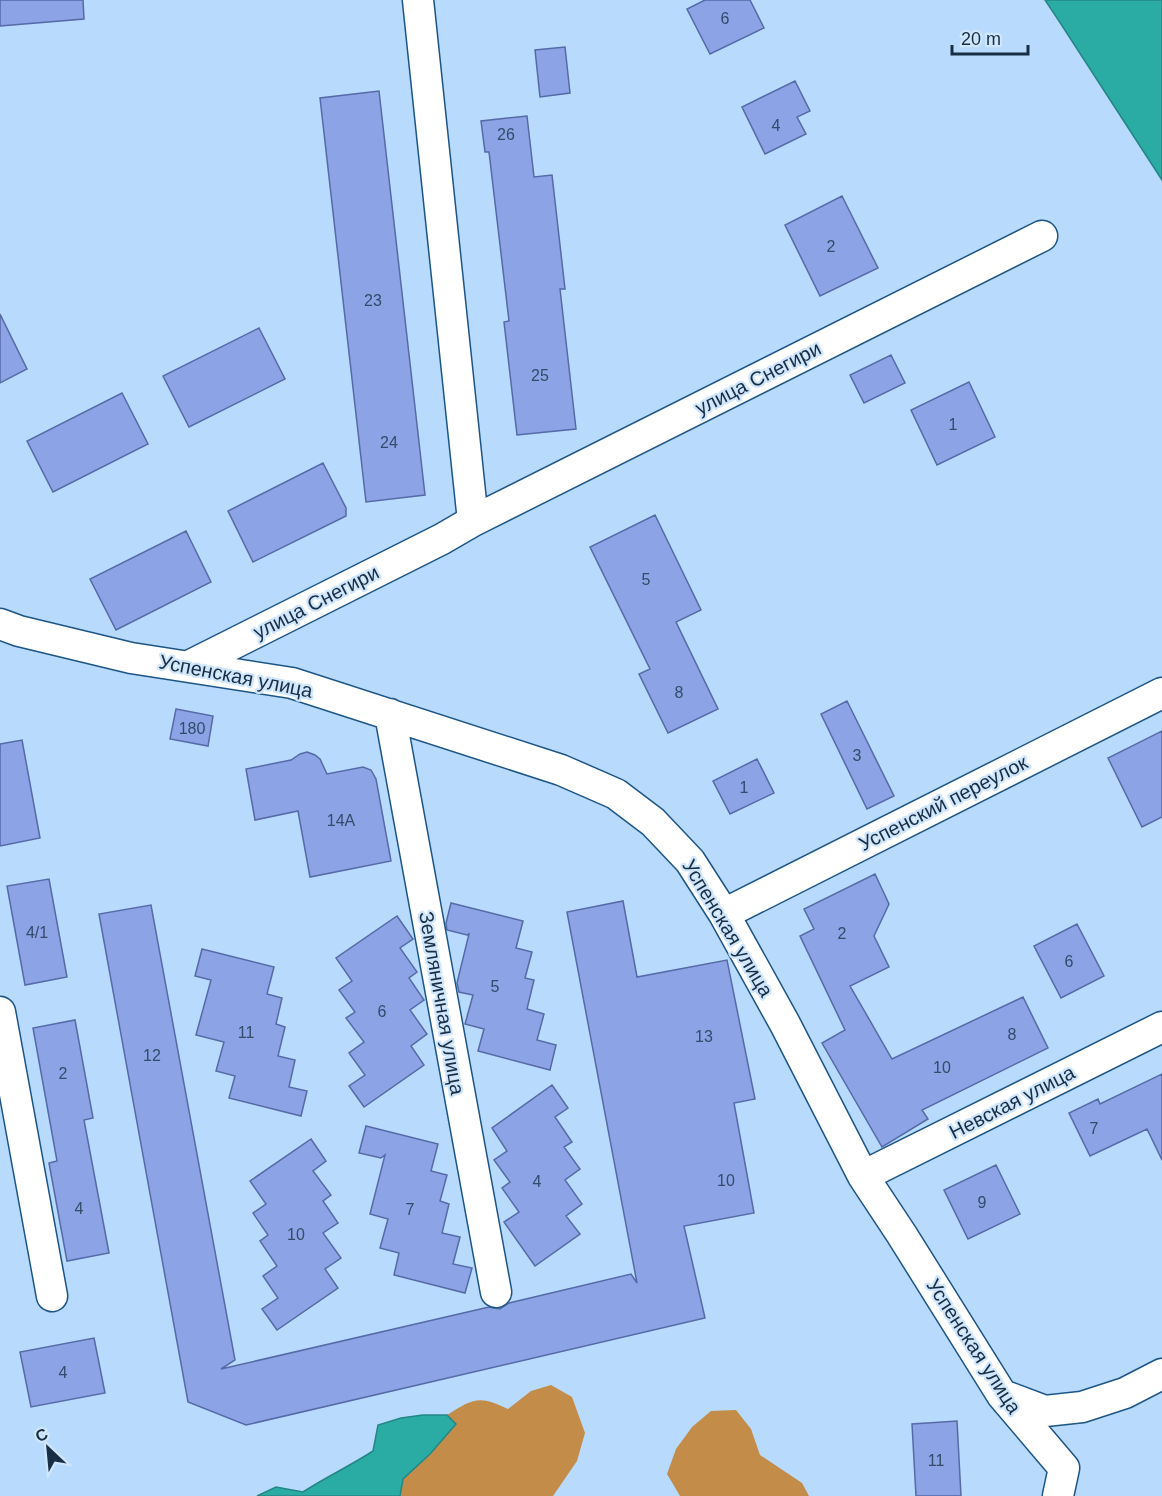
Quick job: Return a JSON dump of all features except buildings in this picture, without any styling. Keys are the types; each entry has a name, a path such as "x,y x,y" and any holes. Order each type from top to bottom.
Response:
{"street":[{"path":"418,0 473,521"},
{"name":"улица Снегири","path":"189,666 1042,236"},
{"name":"Успенская улица","path":"0,624 19,631 131,657 292,683 561,770 615,794 653,822 690,861 724,914 785,1024 863,1176 1002,1395 1061,1482"},
{"name":"Успенский переулок","path":"724,914 1162,693"},
{"name":"Земляничная улица","path":"390,714 496,1292"},
{"path":"0,1012 52,1296"},
{"name":"Невская улица","path":"863,1176 1162,1027"},
{"path":"1002,1395 1045,1411 1082,1407 1125,1393 1162,1374"}],"shaded area":[{"path":"1045,0 1162,0 1162,180 1059,21"},
{"path":"551,1385 572,1397 585,1433 577,1461 553,1496 400,1496 403,1479 430,1454 455,1424 447,1415 477,1400 508,1409 531,1391"},
{"path":"736,1410 751,1429 760,1455 802,1483 809,1496 680,1496 667,1474 676,1449 692,1427 711,1411"},
{"path":"447,1415 456,1424 430,1454 403,1479 400,1496 257,1496 276,1487 303,1492 373,1451 378,1425 401,1418"}]}
